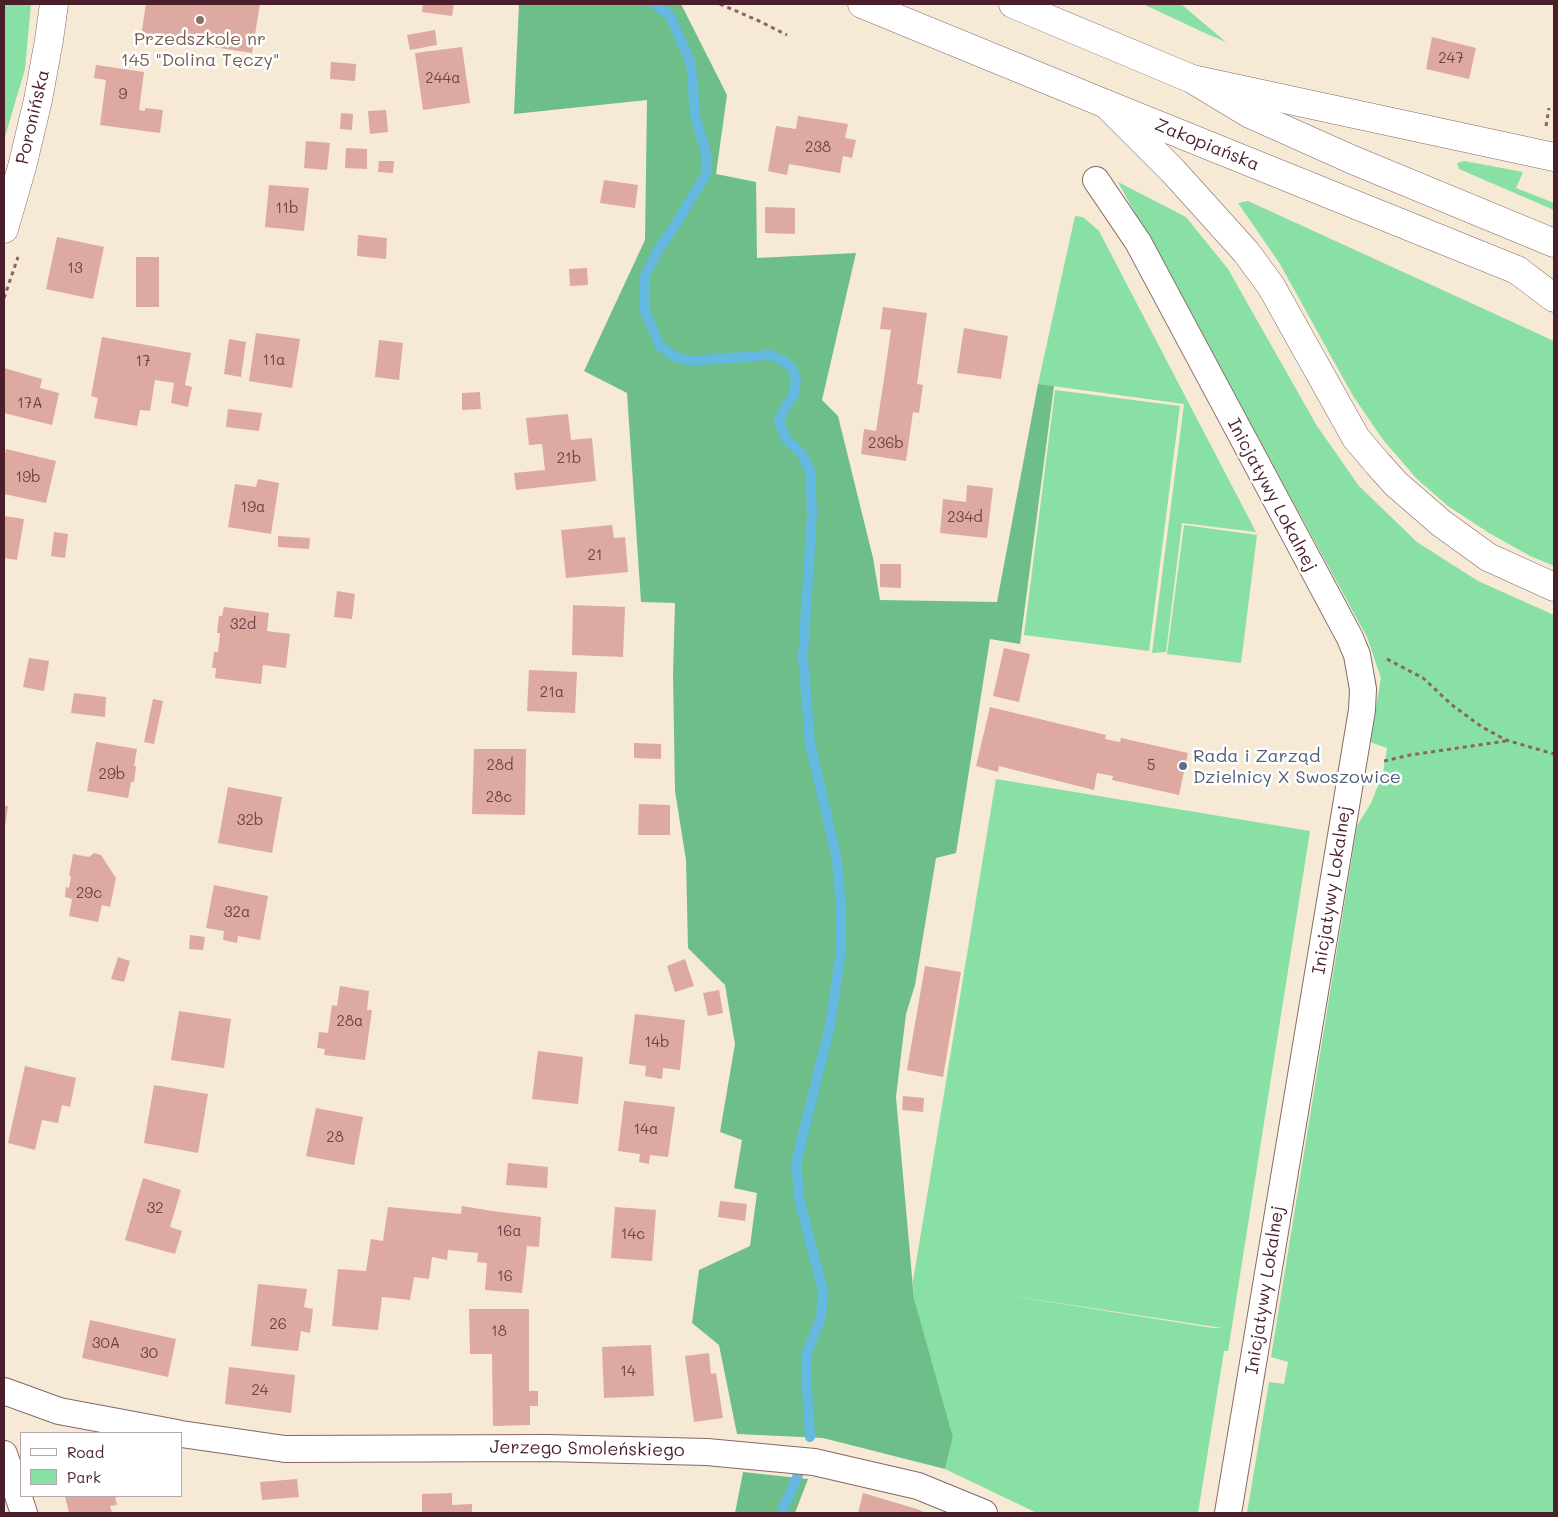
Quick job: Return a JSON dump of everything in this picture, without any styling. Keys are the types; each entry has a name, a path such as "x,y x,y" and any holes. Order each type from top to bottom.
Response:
{"main road":[{"name":"Poronińska","path":"4,229 22,167 38,100 54,4"},
{"name":"Zakopiańska","path":"862,4 1554,284"},
{"path":"1012,4 1192,79 1250,114 1353,160 1554,242"},
{"path":"1192,79 1554,157"},
{"path":"1106,104 1173,170 1246,252 1271,286 1356,438 1396,484 1441,523 1488,557 1554,588"},
{"path":"1517,270 1554,298"}],"street":[{"name":"Inicjatywy Lokalnej","path":"1096,180 1138,242 1357,655 1363,689 1352,769 1228,1513"},
{"path":"4,1391 59,1411 172,1432"},
{"name":"Jerzego Smoleńskiego","path":"182,1434 285,1449 547,1448 707,1452 814,1462 918,1486 984,1513"},
{"path":"4,1454 24,1513"}],"path":[{"path":"720,4 787,35"},
{"path":"1357,655 1375,654 1393,661 1423,678 1452,705 1482,727 1506,740 1554,754"},
{"path":"1352,769 1410,755 1506,740"}],"green space":[{"path":"4,4 31,4 25,69 4,140"},
{"path":"519,4 681,4 727,95 716,174 756,182 757,258 856,253 822,400 838,416 873,558 880,600 997,602 1038,384 1054,386 1020,644 990,639 956,853 936,858 915,985 906,1014 896,1097 914,1299 953,1437 945,1469 823,1438 737,1434 719,1345 692,1323 699,1270 750,1246 757,1193 734,1188 742,1140 720,1132 735,1044 725,985 688,948 686,860 675,791 673,674 675,603 641,602 627,393 584,371 645,240 647,100 514,114"},
{"path":"1143,4 1181,4 1226,42 1207,34"},
{"path":"1464,161 1523,172 1516,188 1554,203 1554,210 1459,169 1457,163"},
{"path":"1118,182 1186,217 1228,269 1317,426 1359,486 1417,542 1478,581 1554,615 1554,1513 1247,1513 1269,1382 1284,1384 1288,1362 1271,1357 1357,826 1371,803 1383,773 1387,748 1370,742 1381,678 1367,637"},
{"path":"1248,201 1554,341 1554,566 1530,556 1489,533 1448,506 1417,479 1384,441 1353,396 1280,264 1238,203"},
{"path":"1075,216 1083,217 1099,231 1256,532 1182,523 1166,652 1152,653 1184,404 1038,384"},
{"path":"1055,390 1180,406 1149,651 1024,635"},
{"path":"1184,525 1257,535 1241,663 1167,654"},
{"path":"996,779 1310,831 1229,1345 1228,1351 1224,1351 1198,1513 1037,1513 945,1469 953,1437 914,1303 913,1281","holes":["993,1293 1222,1328 1213,1328"]},
{"path":"743,1472 808,1479 795,1513 735,1513"}],"building":[{"name":"Przedszkole nr 145 \"Dolina Tęczy\"","path":"146,4 260,4 252,53 141,36"},
{"path":"423,4 454,4 452,16 422,12"},
{"path":"435,30 437,45 410,50 407,35"},
{"path":"1432,37 1476,48 1469,79 1426,69"},
{"path":"462,47 470,103 423,110 415,53"},
{"path":"331,62 356,64 355,81 330,79"},
{"path":"96,65 144,72 139,110 145,111 145,108 163,110 160,133 100,125 106,80 94,78"},
{"path":"386,110 388,132 370,134 368,111"},
{"path":"341,113 353,114 352,130 340,129"},
{"path":"798,116 848,124 845,138 856,140 852,158 843,156 840,173 789,164 787,175 768,171 776,126 796,129"},
{"path":"306,141 330,143 327,170 304,168"},
{"path":"346,148 367,149 367,169 345,168"},
{"path":"379,161 394,161 393,173 378,172"},
{"path":"604,180 638,185 635,208 600,203"},
{"path":"269,185 309,188 304,231 265,227"},
{"path":"765,207 795,208 795,234 765,233"},
{"path":"358,235 387,238 386,259 357,256"},
{"path":"57,237 104,247 93,299 46,289"},
{"path":"136,257 159,257 159,307 136,307"},
{"path":"587,268 588,285 570,286 569,269"},
{"path":"883,307 927,313 917,384 923,385 919,413 913,412 906,461 861,454 864,429 876,431 884,379 891,330 880,329"},
{"path":"964,328 1008,336 1001,379 957,373"},
{"path":"256,333 300,339 292,388 249,381"},
{"path":"102,337 191,353 185,385 192,387 188,407 171,403 174,383 155,380 150,411 140,410 137,426 94,418 98,398 91,396"},
{"path":"229,339 246,342 241,377 224,374"},
{"path":"379,340 403,343 399,380 375,377"},
{"path":"4,368 42,379 40,388 59,393 52,425 4,413"},
{"path":"480,392 481,409 462,410 462,393"},
{"path":"228,409 262,413 259,431 226,427"},
{"path":"568,414 571,440 592,438 596,481 516,490 514,473 545,470 542,444 529,445 526,418"},
{"path":"6,449 56,461 46,503 4,494 4,458"},
{"path":"258,479 279,483 271,534 228,527 235,484 256,487"},
{"path":"967,485 993,488 987,538 940,533 943,499 966,502"},
{"path":"4,516 24,519 17,560 4,558"},
{"path":"612,525 614,538 625,537 628,572 566,578 561,530"},
{"path":"54,532 68,534 65,558 51,556"},
{"path":"278,536 310,538 309,549 278,547"},
{"path":"880,564 901,564 901,588 880,587"},
{"path":"337,591 355,594 352,619 334,617"},
{"path":"573,605 625,607 623,657 572,655"},
{"path":"224,607 269,613 267,631 290,634 286,668 263,665 261,684 215,678 216,668 212,668 214,652 218,652 220,633 217,633 219,616 222,616"},
{"path":"1004,648 1030,654 1019,702 993,696"},
{"path":"29,658 49,661 44,691 23,687"},
{"path":"529,670 577,672 575,713 527,711"},
{"path":"74,693 106,697 105,717 71,713"},
{"path":"153,699 163,701 154,744 144,742"},
{"path":"990,707 1106,735 1105,739 1120,742 1121,738 1188,753 1179,795 1112,780 1113,776 1097,773 1094,790 999,766 998,772 976,766"},
{"path":"96,742 137,749 134,782 131,782 128,798 87,791"},
{"path":"634,743 661,744 661,759 634,758"},
{"path":"474,749 526,749 525,815 472,814"},
{"path":"228,787 282,797 272,853 218,843"},
{"path":"639,804 670,805 670,835 638,835"},
{"path":"4,806 8,806 5,827 4,827"},
{"path":"94,853 101,855 116,878 110,907 102,905 98,922 69,916 72,899 65,897 66,887 69,888 73,854 89,857"},
{"path":"214,885 268,896 260,940 238,936 237,943 223,940 224,931 206,928"},
{"path":"190,935 205,937 203,950 189,949"},
{"path":"118,957 130,961 124,982 111,979"},
{"path":"685,959 694,986 675,992 667,966"},
{"path":"925,966 961,972 943,1077 907,1070"},
{"path":"340,986 369,991 367,1010 372,1010 365,1060 324,1055 325,1049 317,1048 319,1032 328,1033 332,1005 337,1006"},
{"path":"719,990 723,1013 708,1016 703,993"},
{"path":"179,1011 231,1019 224,1068 171,1060"},
{"path":"635,1014 685,1020 680,1070 663,1068 662,1079 645,1076 646,1066 629,1064"},
{"path":"538,1051 583,1057 578,1104 532,1099"},
{"path":"25,1066 76,1078 70,1107 62,1105 58,1123 42,1120 35,1150 8,1143"},
{"path":"154,1085 208,1094 198,1153 144,1143"},
{"path":"903,1096 924,1098 923,1112 902,1110"},
{"path":"624,1101 675,1107 668,1157 650,1155 649,1164 639,1162 640,1154 618,1151"},
{"path":"316,1108 363,1117 354,1165 306,1156"},
{"path":"508,1163 548,1167 547,1188 506,1185"},
{"path":"143,1178 181,1190 170,1227 182,1231 175,1254 125,1240"},
{"path":"720,1201 747,1204 745,1221 718,1217"},
{"path":"462,1206 541,1217 539,1247 527,1246 522,1293 485,1290 487,1263 477,1262 478,1253 448,1250 447,1260 432,1257 429,1279 414,1277 410,1300 382,1297 378,1330 332,1326 338,1269 366,1271 371,1239 383,1241 388,1207 461,1214"},
{"path":"615,1207 656,1210 652,1261 611,1258"},
{"path":"258,1284 307,1289 304,1307 313,1309 310,1333 301,1331 298,1351 251,1346"},
{"path":"469,1309 529,1309 529,1391 538,1391 538,1406 530,1406 530,1425 493,1426 492,1354 470,1354"},
{"path":"90,1320 176,1339 168,1377 82,1358"},
{"path":"651,1345 654,1396 604,1398 602,1347"},
{"path":"709,1353 711,1374 716,1373 723,1418 694,1422 685,1356"},
{"path":"229,1367 295,1375 291,1413 225,1404"},
{"path":"297,1479 299,1497 262,1500 260,1482"},
{"path":"452,1493 452,1505 472,1504 472,1513 422,1513 422,1494"},
{"path":"863,1493 917,1509 926,1513 858,1513"},
{"path":"65,1497 115,1497 117,1505 110,1506 112,1513 69,1513"}],"waterway":[{"path":"655,4 670,16 691,63 695,115 707,157 706,174 658,250 645,276 644,309 660,346 674,356 688,361 770,355 782,360 791,367 796,378 794,394 785,407 779,421 786,439 802,454 810,471 812,514 803,657 810,743 837,860 841,909 841,951 830,1026 796,1163 800,1203 823,1290 821,1318 807,1352 806,1371 810,1437"},
{"path":"781,1513 798,1475"}],"place":[{"name":"Przedszkole nr 145 \"Dolina Tęczy\"","path":"200,20"},
{"name":"Rada i Zarząd Dzielnicy X Swoszowice","path":"1183,766"}]}
